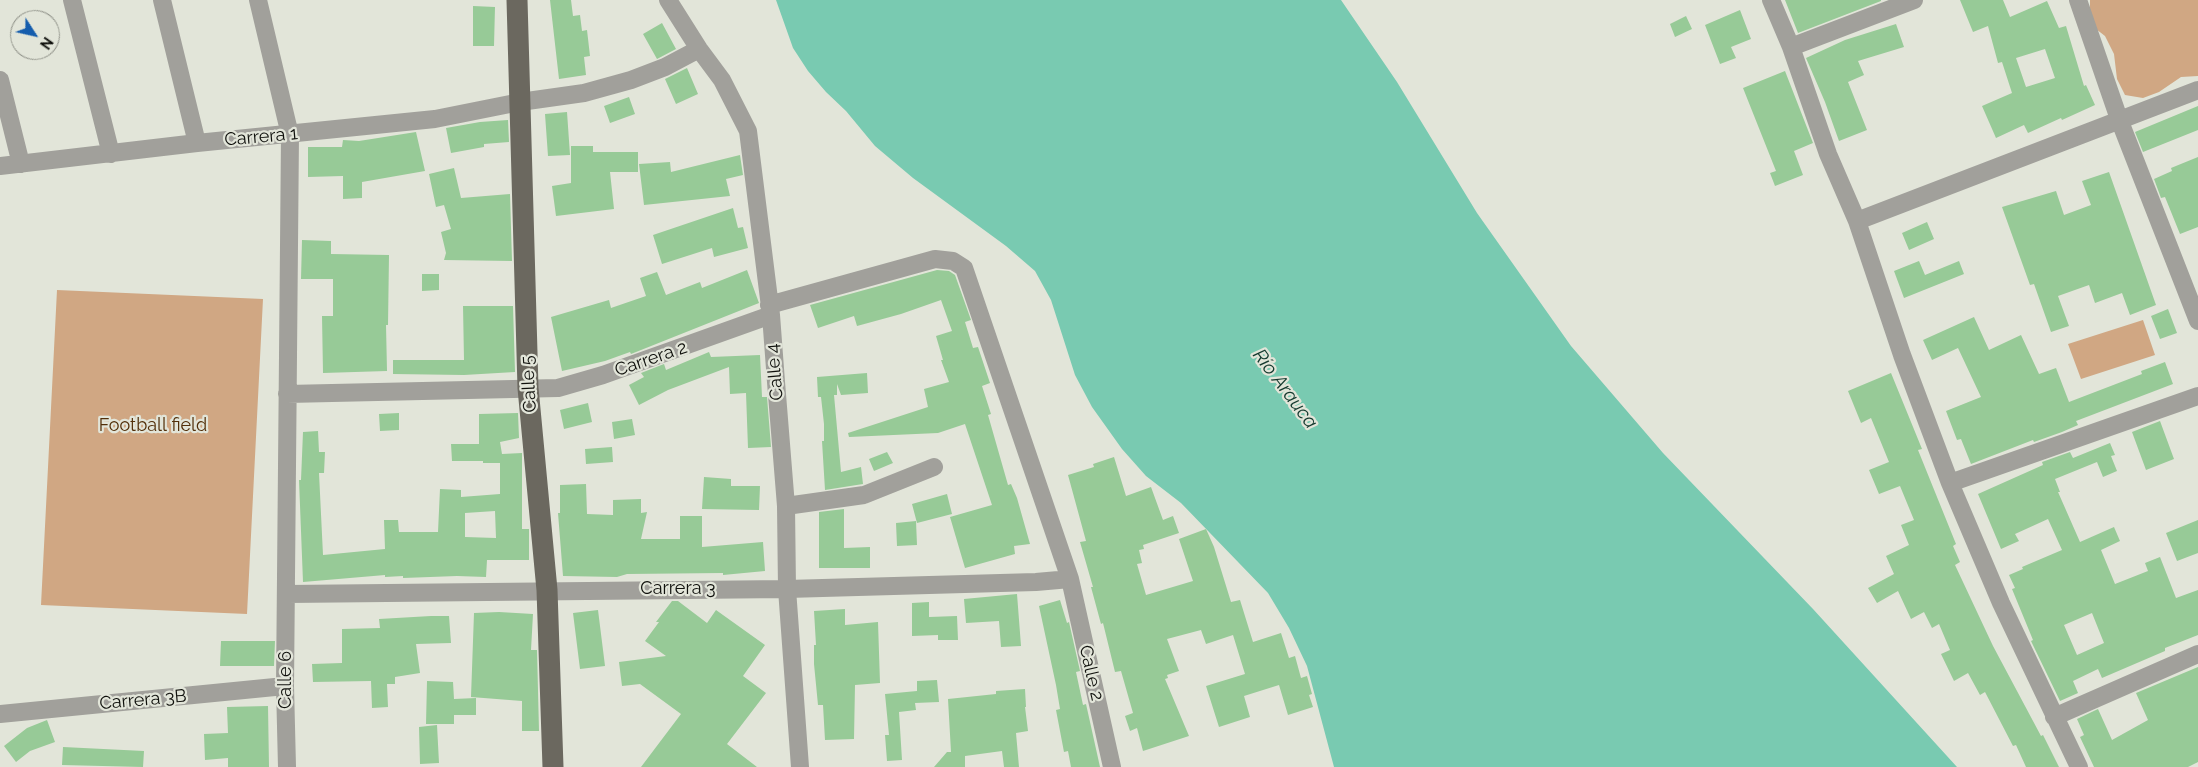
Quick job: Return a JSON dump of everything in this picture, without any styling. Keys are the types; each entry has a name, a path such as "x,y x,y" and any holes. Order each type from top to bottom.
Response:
{"main road":[{"name":"Calle 5","path":"517,0 528,388 547,590 552,767"}],"street":[{"path":"72,0 111,154"},
{"path":"162,0 197,143"},
{"name":"Calle 6","path":"258,0 290,135 285,686 287,767"},
{"name":"Calle 4","path":"668,0 699,49 722,80 748,131 770,310 786,506 787,589 800,767"},
{"path":"1771,0 1790,47 1828,154 1857,221 1902,355 1950,483 2001,603 2079,767"},
{"path":"1790,47 1914,0"},
{"path":"2078,0 2119,119 2198,321"},
{"name":"Carrera 1","path":"0,166 197,143 435,119 520,102 584,94 631,80 665,67 699,49"},
{"path":"0,80 21,164"},
{"path":"1857,221 2198,90"},
{"name":"Carrera 2","path":"287,394 558,388 603,375 770,310 935,259 953,261 964,268 1070,579"},
{"path":"1950,483 2198,396"},
{"path":"786,506 864,495 934,467"},
{"name":"Carrera 3","path":"287,594 787,589 1036,582 1070,579"},
{"name":"Calle 2","path":"1070,579 1112,767"},
{"path":"2054,717 2198,654"},
{"name":"Carrera 3B","path":"0,714 285,686"}],"green space":[{"path":"2090,0 2198,0 2198,76 2181,77 2159,92 2143,98 2125,95 2117,79 2114,54 2105,36 2096,29 2090,10"},
{"name":"Football field","path":"57,290 263,299 247,614 41,605"},
{"path":"2143,320 2155,355 2081,379 2068,344"}],"water":[{"name":"Río Arauca","path":"776,0 1341,0 1397,82 1477,213 1571,346 1663,453 1813,609 1957,767 1334,767 1307,666 1289,628 1268,593 1181,503 1146,476 1122,449 1092,407 1075,375 1051,300 1035,271 1006,246 913,178 875,146 846,111 808,71 793,48"}],"building":[{"path":"550,0 571,0 573,16 580,15 582,31 587,30 590,56 584,57 586,75 559,79"},
{"path":"1785,0 1881,0 1881,1 1798,33"},
{"path":"1960,0 2003,0 2010,17 2047,1 2059,28 2066,26 2084,86 2086,85 2095,105 2028,133 2024,125 1996,138 1982,106 2012,93 2002,62 1998,63 1988,26 1973,32","holes":["2045,49 2055,78 2026,87 2016,58"]},
{"path":"473,6 495,7 494,46 473,46"},
{"path":"1740,10 1751,39 1731,47 1736,58 1720,64 1705,25"},
{"path":"1686,16 1692,29 1675,37 1670,24"},
{"path":"662,23 676,49 657,59 643,34"},
{"path":"1896,24 1904,47 1858,61 1864,75 1848,82 1867,130 1839,141 1806,58 1845,40"},
{"path":"687,68 698,94 676,104 665,79"},
{"path":"1785,71 1813,143 1794,151 1803,175 1775,186 1770,173 1776,171 1743,88"},
{"path":"629,97 635,114 610,123 604,106"},
{"path":"2198,106 2198,130 2143,152 2135,132"},
{"path":"567,112 570,155 548,156 545,114"},
{"path":"508,120 509,142 484,144 484,147 451,153 446,128 480,122"},
{"path":"416,132 425,171 362,182 362,198 343,199 343,176 308,177 308,147 342,147 343,140 359,141"},
{"path":"571,146 593,146 593,152 638,152 638,172 610,172 614,209 556,216 552,186 571,183"},
{"path":"740,155 743,175 726,179 730,196 644,205 639,164 670,162 671,172"},
{"path":"2198,157 2198,227 2180,234 2165,197 2161,198 2154,179 2172,171 2171,168"},
{"path":"454,168 461,198 510,194 512,261 444,260 446,253 441,232 451,229 444,205 436,207 429,174"},
{"path":"2109,172 2156,305 2130,315 2122,293 2095,303 2089,285 2058,296 2069,326 2051,332 2034,284 2030,285 2002,207 2056,191 2064,215 2091,205 2082,181"},
{"path":"733,208 738,228 743,227 748,248 714,257 712,248 662,264 653,235"},
{"path":"1927,222 1934,239 1909,250 1902,233"},
{"path":"302,240 331,241 331,254 389,255 388,325 386,325 387,371 323,373 322,316 333,316 333,279 301,279"},
{"path":"1919,261 1925,275 1959,261 1964,274 1904,298 1894,271"},
{"path":"747,270 759,303 631,354 630,352 605,361 562,371 551,317 609,300 611,308 646,296 640,278 657,272 666,295 700,282 702,288"},
{"path":"937,270 949,271 955,275 971,320 965,322 973,348 978,347 990,383 982,386 991,414 988,415 1008,485 1011,484 1017,498 1030,544 1014,546 1015,554 965,568 950,517 992,505 965,424 938,433 849,437 848,433 928,407 924,389 949,382 941,360 943,360 936,336 952,331 941,300 901,314 857,326 854,316 818,328 810,305"},
{"path":"422,274 439,274 439,290 422,291"},
{"path":"463,306 513,306 515,372 464,375 393,374 393,360 464,360"},
{"path":"2168,309 2177,333 2160,339 2151,316"},
{"path":"1974,317 1989,350 2021,335 2039,374 2056,368 2069,402 2142,374 2141,371 2165,362 2173,384 2076,421 2078,425 2062,432 2034,442 2033,440 1971,464 1961,439 1957,440 1946,411 1981,397 1958,348 1932,360 1923,340"},
{"path":"709,352 711,357 760,355 762,397 767,397 771,447 748,448 746,393 730,394 729,367 668,390 639,405 629,385 644,377 641,373 664,364 666,370"},
{"path":"867,373 868,393 841,395 837,384 837,395 834,395 841,472 861,467 863,484 825,490 822,441 824,441 824,424 821,397 818,397 817,377"},
{"path":"1891,373 1922,449 1918,450 1956,544 1953,546 1960,562 1955,565 1993,646 2059,767 2026,767 2016,745 2013,746 1985,692 1980,695 1968,673 1954,681 1941,654 1950,650 1939,624 1932,628 1924,612 1911,619 1898,591 1877,603 1868,588 1894,574 1886,556 1909,545 1901,525 1914,520 1900,486 1879,494 1869,470 1889,462 1871,418 1861,423 1848,391"},
{"path":"588,403 592,422 564,429 560,410"},
{"path":"399,413 399,430 380,431 379,414"},
{"path":"518,413 519,438 500,442 502,454 522,453 522,529 529,529 529,560 487,560 486,577 403,578 403,576 385,577 385,575 303,582 299,480 301,480 303,432 318,431 319,452 325,452 324,473 319,473 323,555 385,549 384,520 398,520 399,532 438,532 440,489 461,490 461,497 500,494 500,463 452,461 451,444 479,444 479,414","holes":["495,511 496,538 465,537 465,513"]},
{"path":"632,419 635,435 614,439 612,422"},
{"path":"2160,421 2174,459 2146,470 2132,432"},
{"path":"2110,443 2115,455 2111,456 2117,471 2103,477 2097,462 2055,479 2060,492 2058,492 2080,542 2114,527 2120,541 2101,550 2115,584 2148,571 2145,563 2160,557 2176,598 2198,590 2198,635 2165,648 2165,651 2102,678 2098,669 2073,681 2078,693 2060,701 2031,641 2033,640 2012,589 2015,588 2009,575 2023,569 2022,567 2062,550 2048,519 2015,534 2019,541 2001,549 1978,494 2043,465 2042,462 2070,452 2073,458","holes":["2092,613 2104,643 2077,655 2064,625"]},
{"path":"612,447 613,462 586,464 585,449"},
{"path":"887,452 893,463 874,471 869,459"},
{"path":"1114,457 1126,496 1151,487 1163,520 1173,516 1179,533 1143,545 1144,549 1139,550 1142,563 1137,564 1146,595 1193,581 1179,539 1206,529 1214,547 1231,602 1240,600 1253,642 1281,633 1289,658 1295,656 1301,678 1307,676 1312,694 1309,695 1313,707 1288,715 1279,685 1244,696 1250,717 1219,727 1206,686 1245,674 1233,635 1206,644 1201,630 1167,639 1179,671 1167,675 1168,678 1165,679 1189,736 1143,751 1137,728 1130,731 1125,716 1133,713 1121,671 1115,672 1103,623 1101,624 1080,542 1086,541 1068,475 1094,467 1093,464"},
{"path":"704,477 731,479 731,486 760,486 759,510 702,509"},
{"path":"586,484 587,514 613,515 613,500 641,499 641,513 647,512 641,539 680,539 680,516 702,516 702,547 763,542 765,571 723,575 723,573 627,574 617,577 563,576 558,513 560,513 560,485"},
{"path":"947,494 952,514 917,523 912,504"},
{"path":"844,509 844,548 870,547 870,568 819,568 819,512"},
{"path":"2198,520 2198,553 2177,561 2166,533"},
{"path":"916,521 917,545 897,546 896,523"},
{"path":"1017,594 1021,646 1001,647 999,621 966,623 964,599"},
{"path":"1060,600 1067,623 1069,622 1080,671 1076,672 1083,705 1086,704 1100,767 1071,767 1068,751 1064,752 1056,710 1060,709 1056,685 1039,606"},
{"path":"672,601 678,601 707,623 716,610 765,645 743,676 766,693 727,744 757,767 641,767 681,714 640,684 622,686 619,662 666,656 645,641 659,622 656,622"},
{"path":"929,602 929,617 957,616 958,640 938,640 938,635 912,636 912,603"},
{"path":"845,609 845,625 878,622 880,683 855,685 854,739 825,740 823,705 818,705 814,664 814,645 816,645 814,611"},
{"path":"598,610 605,666 580,669 573,613"},
{"path":"474,613 533,614 531,650 537,650 539,731 522,731 522,701 471,697"},
{"path":"449,616 451,643 416,644 420,673 395,677 395,684 387,684 388,707 372,708 371,681 313,682 312,664 342,663 342,629 380,628 379,619"},
{"path":"221,641 275,641 274,666 220,666"},
{"path":"2198,667 2198,762 2188,767 2094,767 2080,737 2084,735 2077,719 2098,709 2112,740 2148,720 2136,693"},
{"path":"937,680 939,702 915,703 916,710 899,712 902,760 887,761 885,735 889,735 885,694 917,691 917,681"},
{"path":"427,681 453,682 454,699 476,698 476,715 454,715 454,724 426,724"},
{"path":"1025,689 1028,731 1016,733 1019,767 1004,767 1002,751 965,756 965,767 934,767 947,752 951,752 948,699 996,694 996,691"},
{"path":"268,706 269,767 228,767 228,758 205,760 204,734 228,733 227,707"},
{"path":"47,720 55,742 30,751 16,762 4,746 27,728"},
{"path":"437,725 439,763 420,764 419,727"},
{"path":"63,747 144,751 143,767 62,765"}]}
